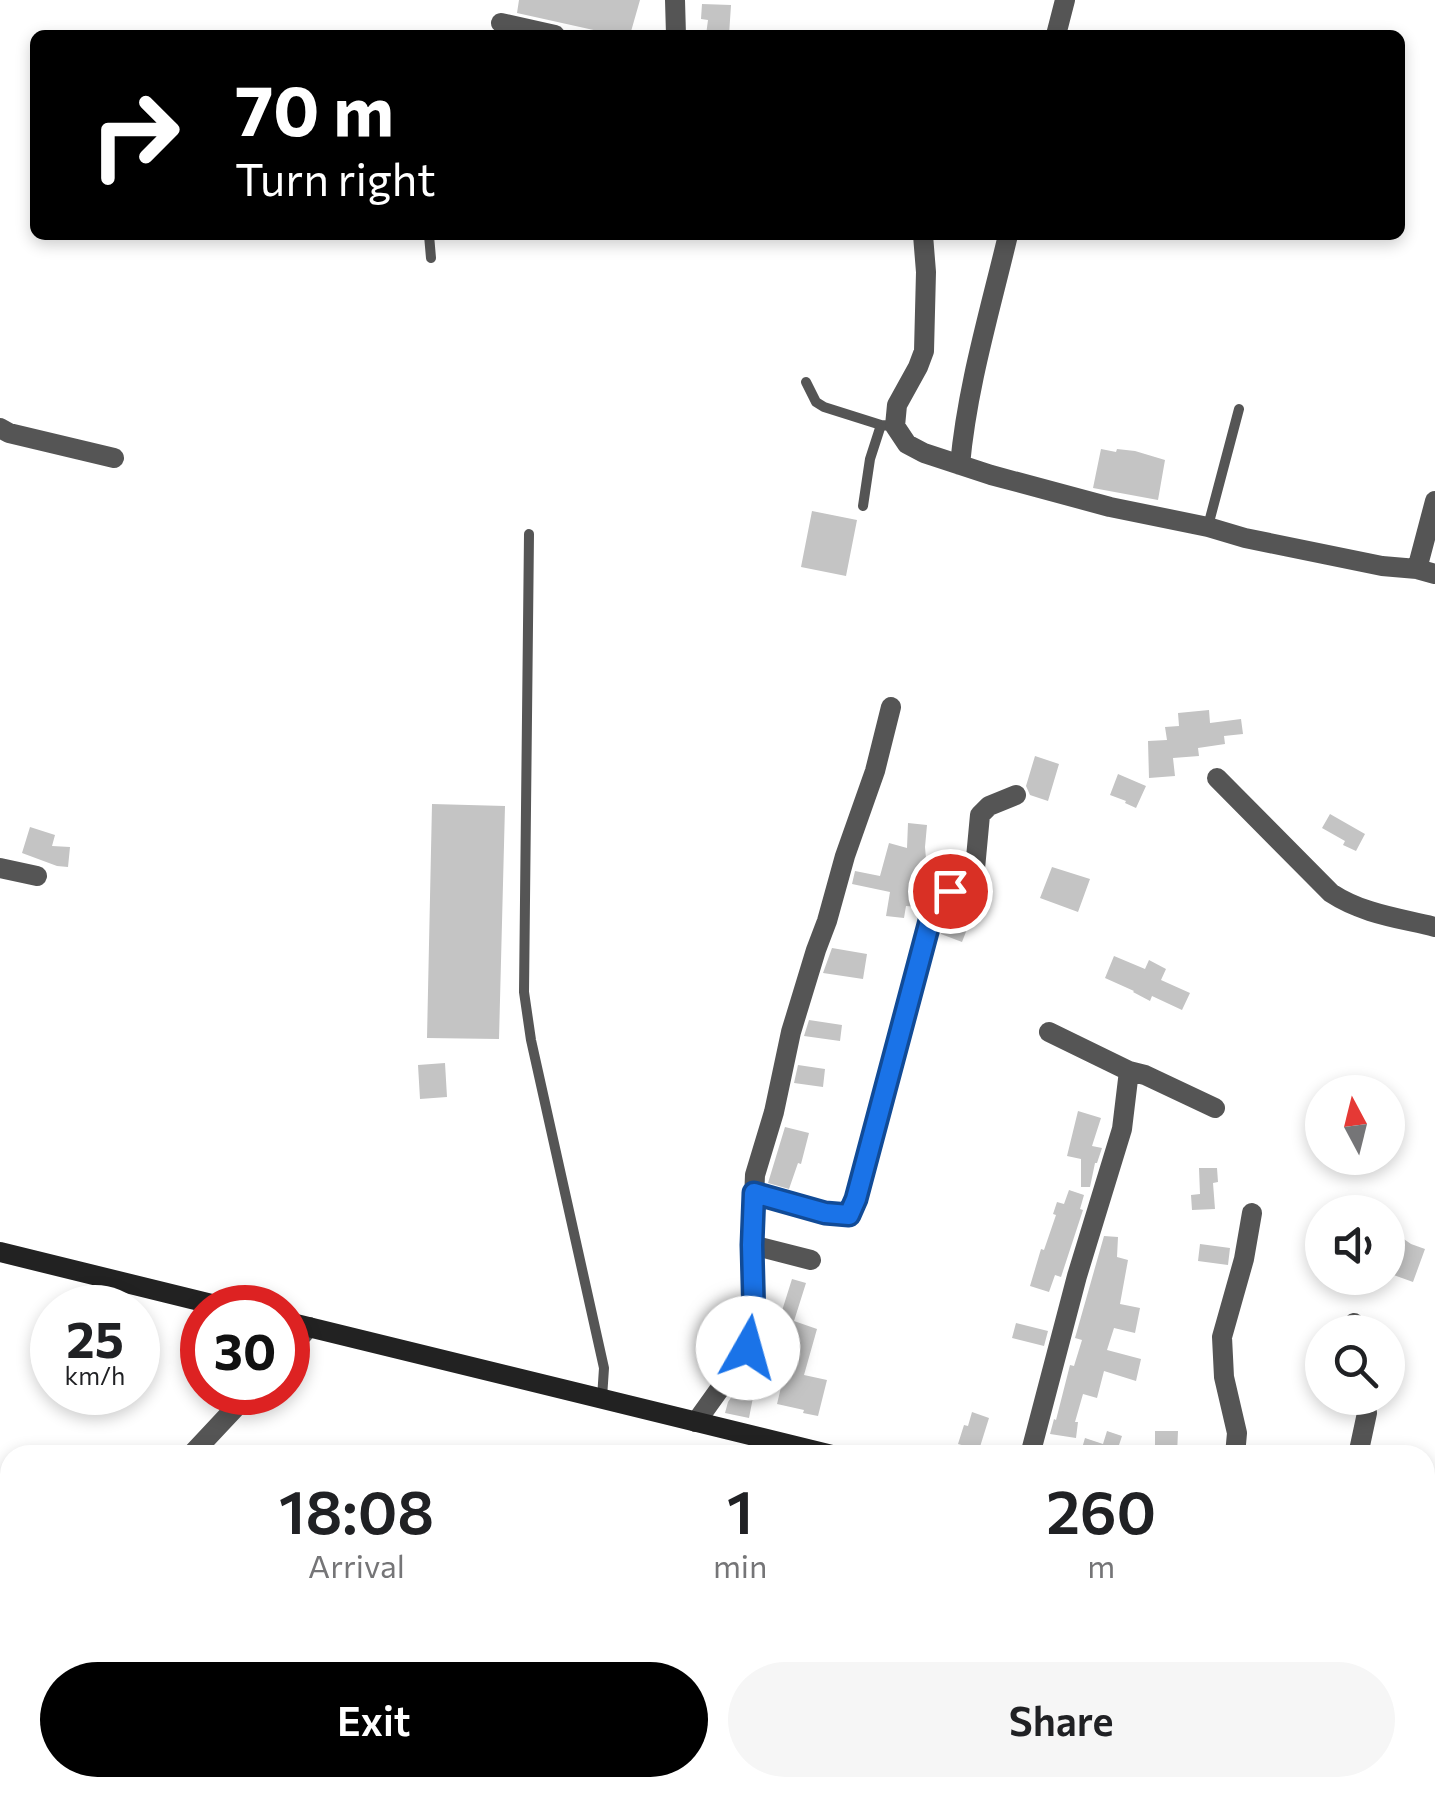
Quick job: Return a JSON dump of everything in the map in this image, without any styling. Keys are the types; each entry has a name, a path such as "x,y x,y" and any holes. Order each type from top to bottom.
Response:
{"street":[{"path":"675,0 676,30"},
{"path":"1057,30 1065,0"},
{"path":"923,240 924,351 888,426 924,453 1110,507 1320,554 1426,571 1435,500"},
{"path":"960,465 974,378 1007,240"},
{"path":"0,428 114,458"},
{"path":"696,1422 748,1348 754,1321 755,1175 774,1112 791,1032 875,771 891,707"},
{"path":"1217,778 1331,893 1367,912 1435,927"},
{"path":"754,1193 825,1213 849,1215 936,898 950,891 973,890 980,815 988,806 1016,795"},
{"path":"0,868 37,876"},
{"path":"1050,1032 1215,1108"},
{"path":"1033,1445 1077,1276 1122,1129 1129,1071"},
{"path":"1236,1445 1237,1433 1224,1378 1222,1337 1244,1259 1252,1213"},
{"path":"752,1245 811,1260"},
{"path":"0,1252 180,1296"},
{"path":"310,1328 696,1422 765,1445"},
{"path":"200,1445 228,1415"},
{"path":"1360,1445 1366,1415"}],"lane":[{"path":"429,240 430,258"},
{"path":"806,382 810,394 824,407 888,426 870,459 863,506"},
{"path":"1208,527 1239,409"},
{"path":"529,534 524,992 531,1040 604,1368 602,1399"}],"building":[{"path":"519,0 640,0 631,30 594,30 517,13"},
{"path":"702,4 731,5 729,30 707,30 708,20 701,19"},
{"path":"1101,449 1135,451 1165,460 1158,500 1093,488"},
{"path":"812,511 857,520 846,576 801,567"},
{"path":"1209,710 1210,723 1241,719 1243,734 1224,736 1225,744 1198,748 1199,756 1173,758 1175,776 1149,778 1148,741 1167,740 1165,727 1179,726 1178,713"},
{"path":"1035,756 1059,764 1048,801 1030,795 1026,786"},
{"path":"1118,774 1146,786 1136,808 1110,795"},
{"path":"432,804 505,806 499,1039 427,1038"},
{"path":"1330,814 1365,834 1356,851 1322,828"},
{"path":"908,823 927,825 927,870 921,870 918,907 906,906 904,918 886,916 890,892 852,884 855,871 880,876 889,843 907,848"},
{"path":"30,827 55,835 52,846 70,847 68,867 22,853"},
{"path":"1052,867 1090,879 1078,912 1040,898"},
{"path":"948,906 974,911 962,942 941,934"},
{"path":"832,948 867,954 863,979 823,973"},
{"path":"1114,956 1145,969 1149,960 1166,969 1161,980 1190,993 1182,1010 1152,996 1150,1001 1105,978"},
{"path":"809,1020 842,1025 840,1041 804,1036"},
{"path":"445,1063 447,1097 420,1099 418,1065"},
{"path":"798,1065 825,1069 823,1087 794,1083"},
{"path":"1078,1111 1101,1118 1092,1146 1102,1148 1090,1187 1081,1187 1081,1159 1067,1156"},
{"path":"785,1127 809,1133 789,1189 768,1183"},
{"path":"1199,1168 1217,1168 1218,1182 1213,1183 1215,1209 1192,1210 1191,1195 1200,1194"},
{"path":"1069,1190 1084,1195 1080,1209 1083,1210 1061,1277 1055,1275 1049,1292 1030,1286 1056,1215 1053,1214 1057,1202 1064,1204"},
{"path":"1104,1236 1118,1237 1117,1257 1128,1260 1120,1304 1140,1308 1135,1333 1114,1328 1107,1350 1141,1359 1136,1381 1104,1371 1097,1398 1083,1394 1075,1422 1076,1438 1050,1434 1070,1365 1074,1366 1082,1340 1075,1338"},
{"path":"1405,1240 1425,1249 1413,1282 1405,1279"},
{"path":"1200,1244 1230,1248 1228,1265 1198,1261"},
{"path":"792,1279 806,1283 794,1321 817,1329 804,1375 827,1380 818,1416 777,1404 787,1362 774,1359 779,1338 767,1334 767,1324 771,1314 780,1317"},
{"path":"1016,1323 1048,1331 1044,1346 1012,1338"},
{"path":"743,1380 756,1382 749,1418 725,1413"},
{"path":"972,1412 989,1418 981,1445 958,1444 964,1425 968,1426"},
{"path":"1107,1431 1122,1436 1119,1445 1083,1445 1085,1438 1103,1444"},
{"path":"1155,1431 1178,1431 1177,1445 1155,1445"}],"route":[{"path":"748,1348 754,1321 754,1193 825,1213 849,1215 936,898 950,891"}]}
